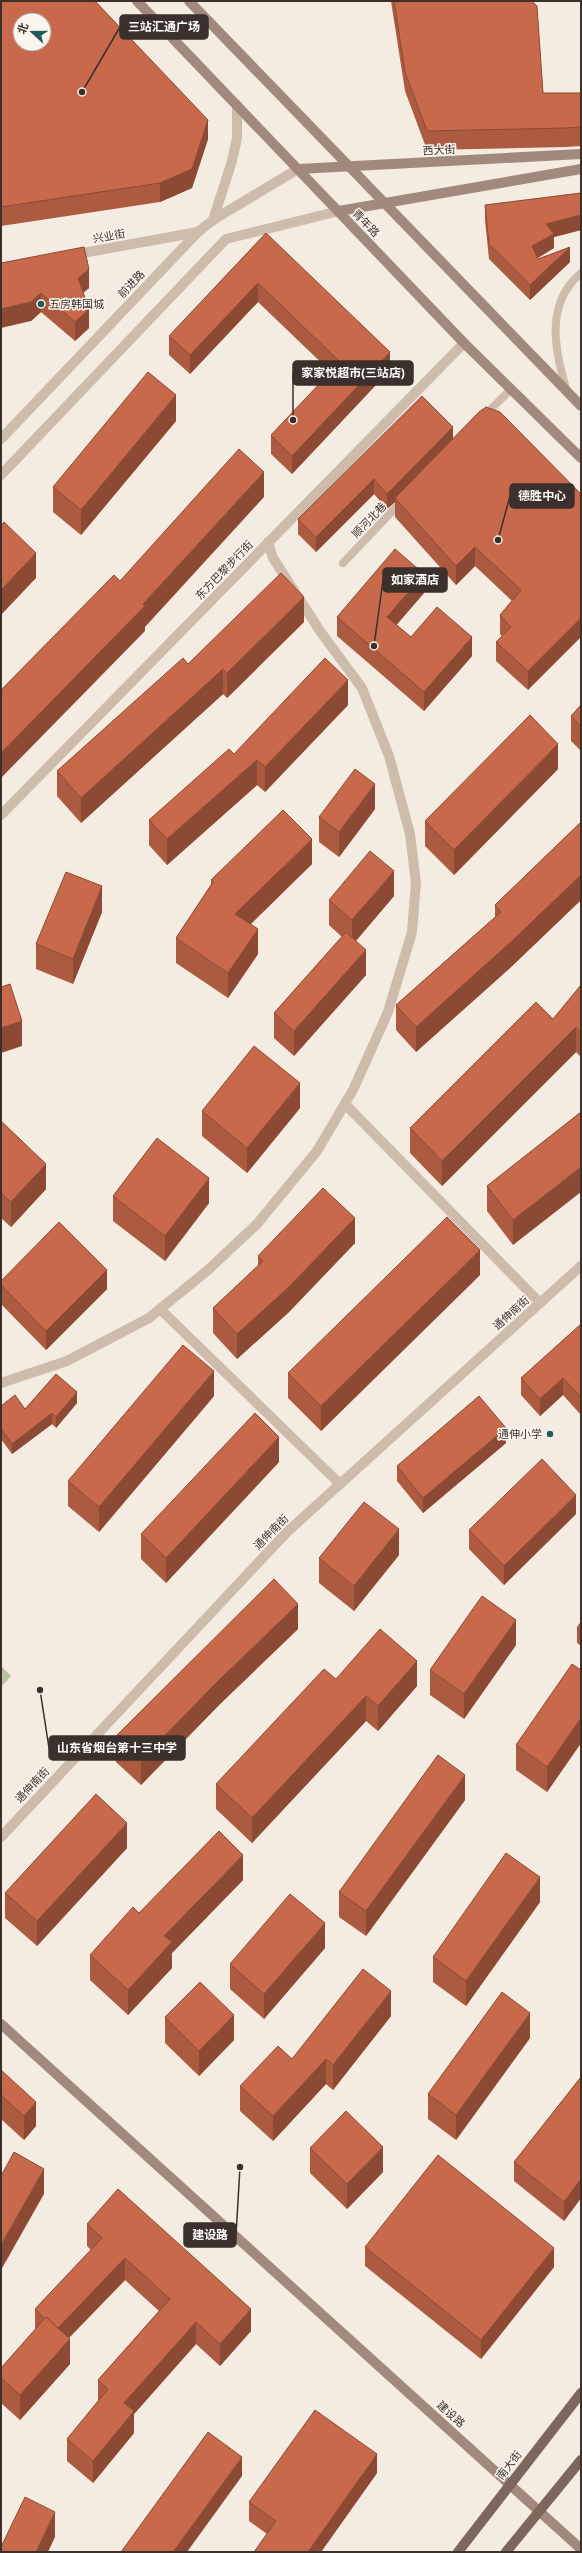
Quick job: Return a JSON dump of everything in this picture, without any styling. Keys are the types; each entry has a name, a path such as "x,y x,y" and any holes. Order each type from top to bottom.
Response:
{"main road":[{"name":"南大街","path":"458,2552 581,2393"},
{"path":"506,2552 581,2460"}],"street":[{"name":"青年路","path":"137,1 464,343 581,458"},
{"path":"189,1 581,406"},
{"path":"213,220 232,161 236,138 237,105"},
{"name":"西大街","path":"298,169 581,154"},
{"name":"前进路","path":"1,439 198,232 213,220 298,169"},
{"path":"1,475 226,239 339,211 581,169"},
{"name":"兴业街","path":"62,257 198,232"},
{"name":"东方巴黎步行街","path":"1,815 464,343"},
{"path":"1,1383 67,1362 149,1318 208,1270 257,1224 317,1151 345,1104 388,1012 412,932 416,883 410,834 389,756 362,688 320,631 274,558 268,542"},
{"path":"345,1104 540,1303"},
{"name":"通伸南街","path":"1,1837 287,1532 581,1266"},
{"path":"160,1309 340,1484"},
{"name":"建设路","path":"1,2024 510,2483 581,2550"}],"lane":[{"path":"568,393 556,355 555,333 558,312 565,293 573,279 581,272"},
{"path":"478,422 510,389"},
{"name":"顺河北巷","path":"342,563 408,495"}],"green space":[{"path":"1,1666 11,1676 1,1687"}],"building":[{"path":"1,1 95,1 208,120 192,169 160,183 1,207"},
{"path":"394,1 532,1 537,6 543,93 581,93 581,127 427,131 405,72"},
{"path":"581,193 581,215 546,224 554,234 532,246 538,259 570,247 530,285 489,244 485,205"},
{"path":"266,233 390,352 292,456 271,435 340,362 258,283 190,355 169,336"},
{"path":"84,247 89,269 78,278 89,309 75,322 41,293 31,302 1,309 1,263"},
{"path":"148,372 176,395 81,510 53,487"},
{"path":"422,396 453,427 387,494 374,479 316,537 298,519"},
{"path":"486,407 500,412 581,494 581,618 528,671 496,642 511,627 500,615 521,590 475,547 456,566 395,498 479,412"},
{"path":"239,449 264,472 143,604 145,606 1,753 1,690 114,575 120,581"},
{"path":"4,522 36,553 1,590 1,526"},
{"path":"395,549 424,574 387,617 411,637 437,607 472,637 424,692 337,617"},
{"path":"281,573 304,597 227,673 223,669 81,798 57,771 183,658 188,664"},
{"path":"325,658 348,680 265,767 257,760 167,839 149,820 229,749 234,754"},
{"path":"581,705 581,726 571,716"},
{"path":"530,715 558,744 454,850 425,821"},
{"path":"355,769 375,784 339,832 319,817"},
{"path":"283,810 312,839 235,914 258,929 228,973 176,938 213,882 211,880"},
{"path":"581,822 581,875 511,942 416,1027 396,1005 501,912 495,905"},
{"path":"370,851 394,871 352,920 329,900"},
{"path":"66,872 102,886 73,959 36,944"},
{"path":"346,932 366,950 294,1031 274,1013"},
{"path":"10,984 22,1021 1,1028 1,987"},
{"path":"581,985 581,1032 576,1027 442,1161 410,1128 536,1002 553,1019"},
{"path":"254,1046 300,1083 247,1148 202,1111"},
{"path":"581,1112 581,1167 513,1220 487,1186"},
{"path":"1,1121 46,1164 11,1202 1,1193"},
{"path":"157,1138 209,1178 165,1236 113,1196"},
{"path":"323,1188 355,1218 289,1287 237,1334 213,1308 263,1261 258,1256"},
{"path":"447,1217 480,1250 321,1406 288,1373"},
{"path":"59,1222 107,1270 46,1331 1,1285 1,1281"},
{"path":"581,1324 581,1397 563,1378 540,1399 521,1378"},
{"path":"183,1345 214,1371 99,1507 68,1481"},
{"path":"56,1374 77,1392 56,1417 52,1413 12,1444 1,1429 1,1406 15,1395 25,1409"},
{"path":"479,1396 506,1428 423,1498 397,1466"},
{"path":"255,1413 279,1437 166,1558 141,1534"},
{"path":"542,1459 576,1495 504,1566 469,1530"},
{"path":"364,1502 399,1529 354,1586 319,1558"},
{"path":"274,1579 298,1604 220,1679 141,1760 116,1736"},
{"path":"482,1596 516,1620 464,1694 430,1670"},
{"path":"581,1622 581,1631 577,1628"},
{"path":"380,1629 417,1661 378,1706 366,1696 252,1818 216,1784 324,1669 336,1679"},
{"path":"572,1664 581,1670 581,1718 547,1767 516,1745"},
{"path":"438,1755 465,1775 366,1911 339,1892"},
{"path":"96,1794 127,1823 37,1921 5,1893"},
{"path":"219,1831 243,1855 164,1936 172,1942 128,1990 90,1955 133,1907 139,1913"},
{"path":"506,1853 540,1877 466,1981 433,1957"},
{"path":"290,1894 325,1923 264,1994 230,1964"},
{"path":"363,1969 391,1991 333,2065 326,2059 273,2116 240,2086 278,2046 292,2059"},
{"path":"200,1982 234,2015 199,2051 165,2017"},
{"path":"502,1992 530,2013 456,2115 428,2094"},
{"path":"1,2070 36,2102 24,2116 1,2095"},
{"path":"581,2077 581,2179 564,2202 514,2162"},
{"path":"346,2111 383,2147 347,2184 310,2148"},
{"path":"14,2152 44,2169 1,2245 1,2176"},
{"path":"438,2155 554,2248 481,2340 365,2247"},
{"path":"118,2189 251,2309 220,2344 196,2322 124,2403 134,2411 93,2461 67,2439 108,2389 98,2380 170,2299 125,2258 58,2328 46,2317 45,2319 35,2309 102,2238 87,2224"},
{"path":"46,2317 70,2339 20,2395 1,2378 1,2368"},
{"path":"315,2410 377,2454 308,2552 254,2552 276,2521 249,2502"},
{"path":"208,2432 242,2457 173,2552 121,2552"},
{"path":"25,2497 55,2512 36,2552 1,2552 1,2547"}],"place":[{"name":"三站汇通广场","path":"82,92"},
{"name":"五房韩国城","path":"41,304"},
{"name":"家家悦超市(三站店)","path":"293,420"},
{"name":"德胜中心","path":"498,540"},
{"name":"如家酒店","path":"374,646"},
{"name":"通伸小学","path":"550,1434"},
{"name":"山东省烟台第十三中学","path":"40,1690"},
{"name":"建设路","path":"240,2167"}]}
